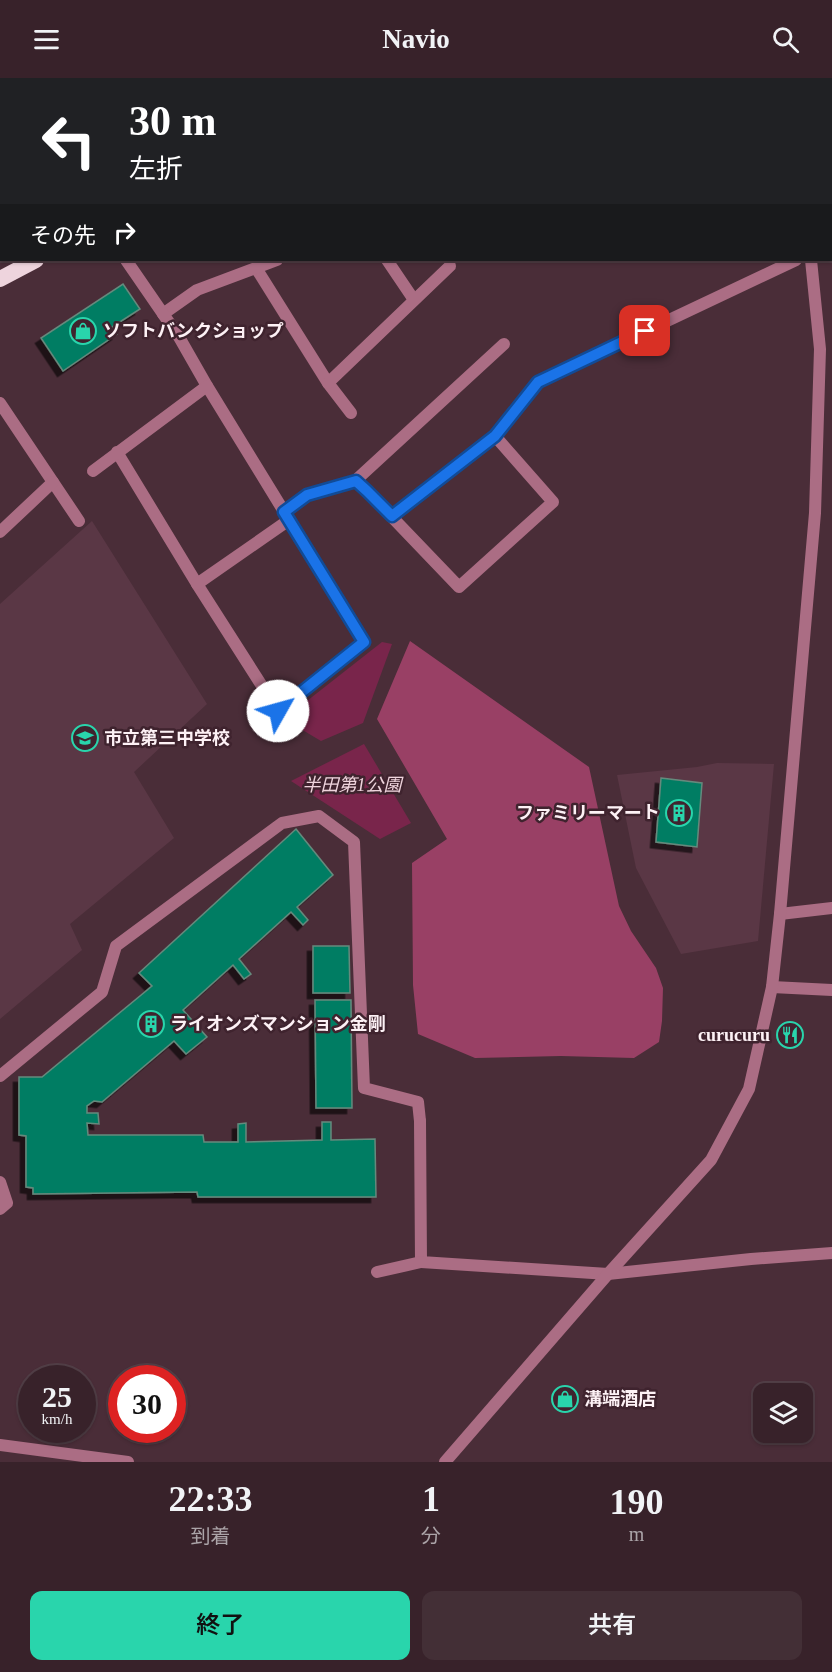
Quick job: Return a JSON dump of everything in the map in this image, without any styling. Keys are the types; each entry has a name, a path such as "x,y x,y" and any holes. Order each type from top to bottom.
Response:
{"highway":[{"path":"0,279 34,261"}],"street":[{"path":"117,452 278,711 364,642 207,386 180,337 127,261"},
{"path":"163,314 197,290 274,261"},
{"path":"388,261 414,300"},
{"path":"392,516 495,436 538,382 794,261"},
{"path":"445,1462 608,1274 711,1160 749,1089 772,987 815,513 820,350 811,261"},
{"path":"328,383 450,266"},
{"path":"256,268 328,383 351,413"},
{"path":"197,584 287,516 307,495 356,481 504,344"},
{"path":"93,471 207,386"},
{"path":"0,403 79,521"},
{"path":"356,481 459,587 553,502 495,436"},
{"path":"0,532 53,482"},
{"path":"0,1076 102,992 116,946 282,824 319,816 354,842 364,1088 418,1102 421,1262"},
{"path":"780,914 832,908"},
{"path":"772,987 832,990"},
{"path":"0,1182 8,1203 0,1209"},
{"path":"377,1272 421,1262 608,1274 832,1253"},
{"path":"0,1445 128,1462"}],"shaded area":[{"name":"市立第三中学校","path":"92,521 207,704 134,772 174,838 70,924 82,950 0,1019 0,604"},
{"path":"410,641 589,767 619,906 631,931 656,968 663,988 659,1042 634,1058 561,1056 475,1058 418,1034 413,985 412,863 447,839 377,719"},
{"path":"717,763 774,764 758,941 681,954 636,868 617,775"}],"green space":[{"path":"382,642 392,644 363,723 321,741 284,719"},
{"name":"半田第1公園","path":"364,744 411,823 380,839 291,781"}],"building":[{"name":"ソフトバンクショップ","path":"123,284 140,309 112,327 117,334 63,371 41,338"},
{"name":"ファミリーマート","path":"661,778 702,783 697,847 656,842"},
{"name":"ライオンズマンション金剛","path":"296,829 333,875 297,907 308,920 303,925 291,912 239,959 251,974 244,979 233,965 183,1010 207,1037 186,1054 174,1041 102,1102 94,1101 87,1106 87,1113 98,1113 99,1124 87,1123 88,1135 203,1135 204,1142 238,1142 238,1124 246,1123 246,1142 322,1140 322,1122 331,1122 331,1140 375,1139 376,1197 198,1197 197,1192 33,1194 33,1188 26,1187 26,1136 19,1135 19,1077 42,1077 152,986 139,973"},
{"path":"313,946 349,946 350,993 313,993"},
{"path":"315,1000 351,1000 352,1108 316,1108"}],"place":[{"name":"ソフトバンクショップ","path":"83,331"},
{"name":"市立第三中学校","path":"85,738"},
{"name":"ファミリーマート","path":"679,813"},
{"name":"ライオンズマンション金剛","path":"151,1024"},
{"name":"curucuru","path":"790,1035"},
{"name":"溝端酒店","path":"565,1399"}],"route":[{"path":"278,711 364,642 284,512 307,495 356,481 392,516 495,436 538,382 645,331"}]}
